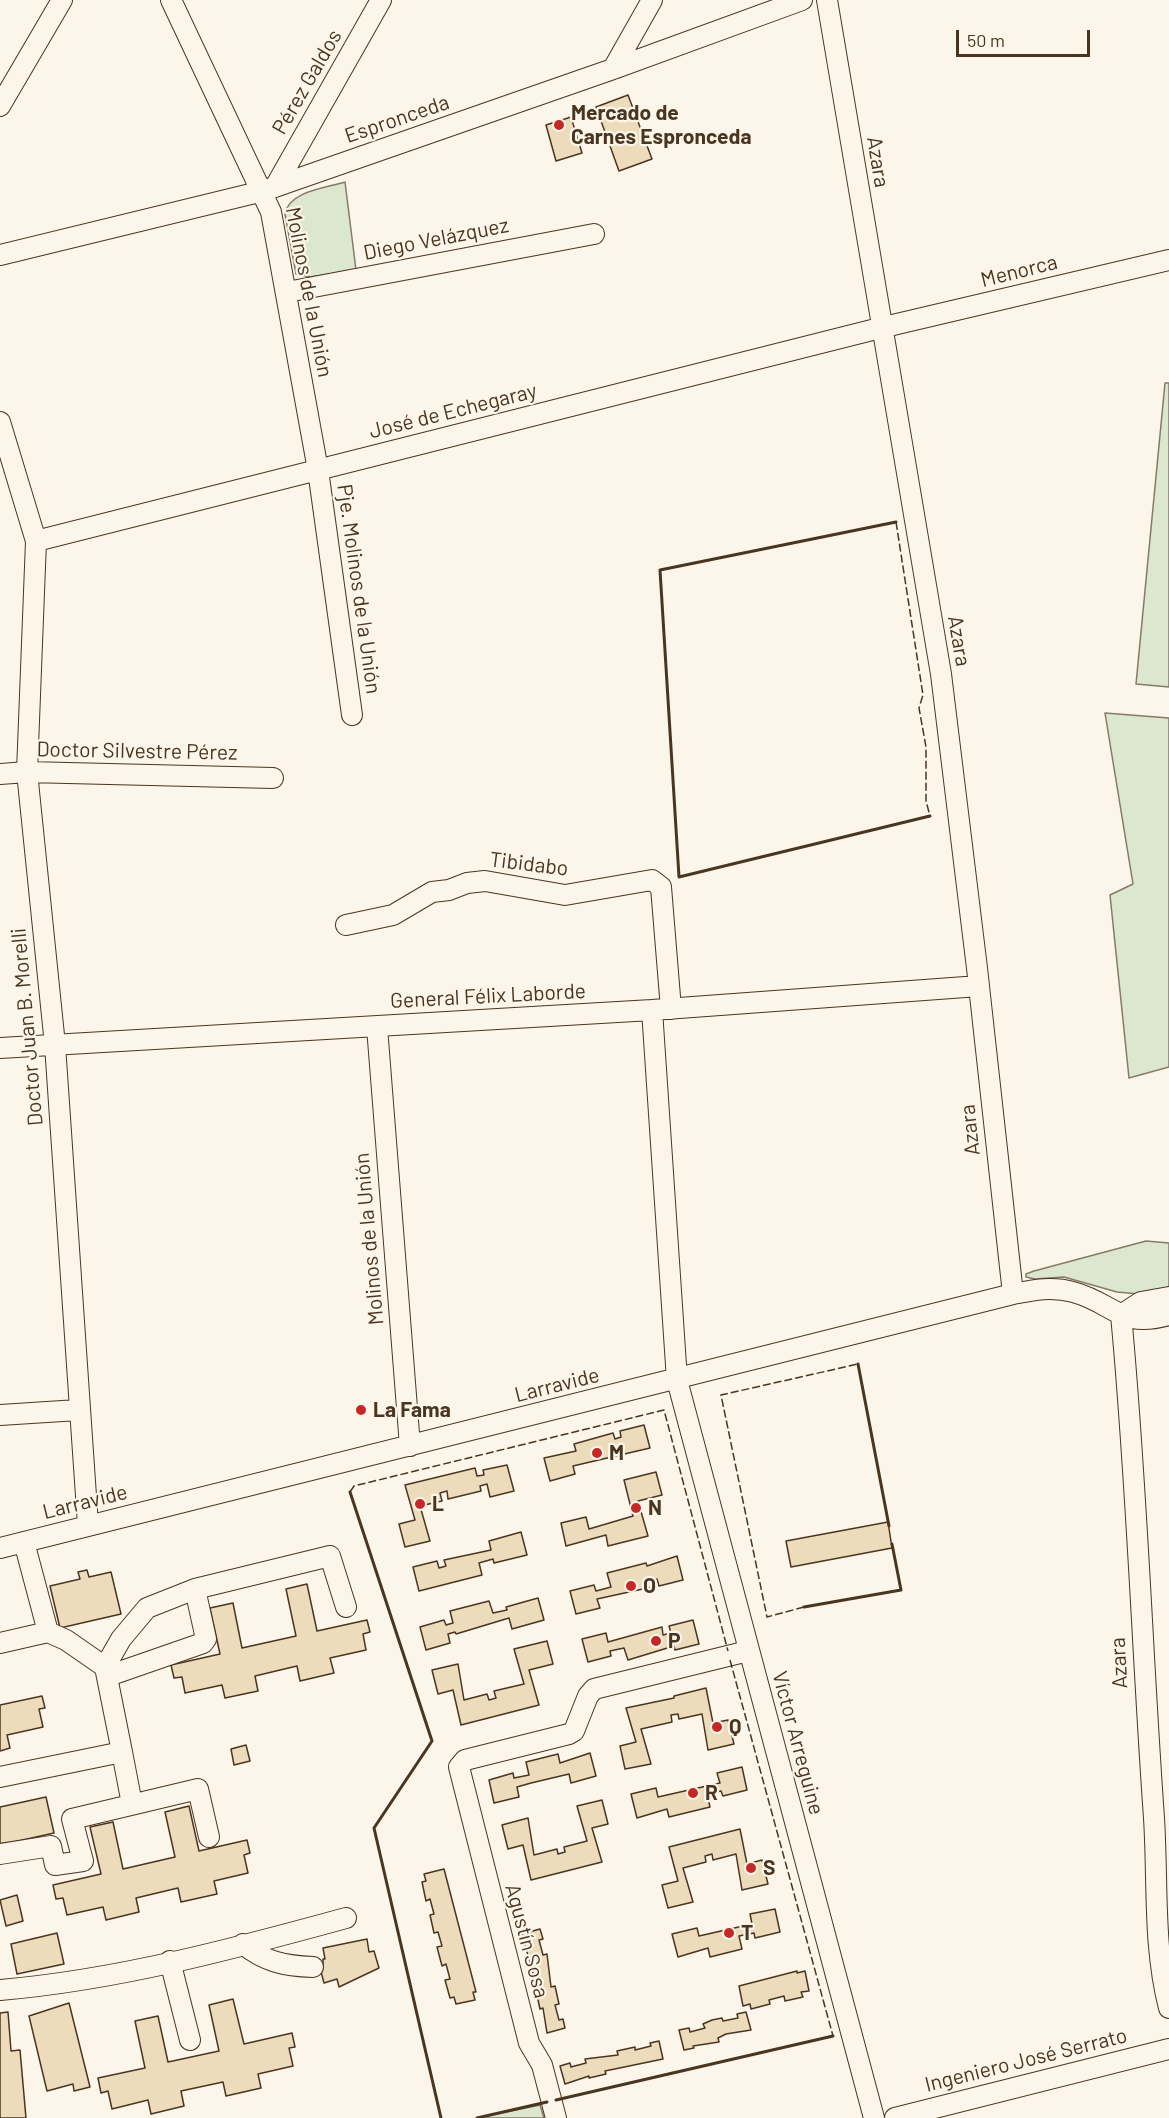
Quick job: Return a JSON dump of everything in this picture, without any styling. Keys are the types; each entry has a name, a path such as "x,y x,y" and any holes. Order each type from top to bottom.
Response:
{"street":[{"path":"0,106 63,0"},
{"name":"Molinos de la Unión","path":"171,0 269,189 271,212 318,470"},
{"name":"Pérez Galdos","path":"269,189 381,0"},
{"path":"613,69 652,0"},
{"name":"Espronceda","path":"0,255 269,189 613,69 802,0"},
{"name":"Azara","path":"827,0 880,328 940,675 979,986 1013,1294"},
{"name":"Diego Velázquez","path":"287,292 594,234"},
{"name":"Menorca","path":"880,328 1169,260"},
{"name":"José de Echegaray","path":"36,541 880,328"},
{"name":"Doctor Juan B. Morelli","path":"0,422 36,541 27,772 55,1045 78,1410 88,1525"},
{"name":"Pje. Molinos de la Unión","path":"318,470 352,716"},
{"name":"Doctor Silvestre Pérez","path":"0,774 27,772 273,778"},
{"name":"Tibidabo","path":"346,925 393,915 432,892 449,890 467,883 485,880 565,895 652,880 660,887 662,1010 677,1380"},
{"name":"General Félix Laborde","path":"0,1048 662,1010 979,986"},
{"name":"Molinos de la Unión","path":"377,1027 410,1446"},
{"name":"Larravide","path":"0,1548 1013,1294 1041,1289 1060,1289 1087,1297 1121,1315 1143,1320 1169,1315"},
{"path":"1121,1315 1141,1302 1169,1297"},
{"name":"Azara","path":"1121,1315 1161,1818 1158,1942 1163,1985 1169,2008"},
{"name":"Víctor Arreguine","path":"677,1380 874,2118"},
{"path":"0,1415 78,1410"},
{"path":"24,1542 48,1632"},
{"path":"132,1804 106,1671 121,1639 147,1608 195,1589 330,1556 346,1607"},
{"path":"106,1671 203,1642 206,1639 195,1589"},
{"path":"0,1643 48,1632 66,1640 106,1671"},
{"name":"Agustín Sosa","path":"554,2109 542,2066 528,2043 458,1773 459,1767 465,1760 569,1734 574,1731 588,1696 594,1689 748,1651"},
{"path":"0,1777 122,1752"},
{"path":"74,1826 51,1838 56,1865 83,1861 74,1826 72,1819 198,1789 209,1837"},
{"path":"0,1854 51,1845"},
{"path":"0,1990 63,1984 243,1944 346,1918"},
{"path":"243,1944 260,1959 313,1967"},
{"path":"170,1961 190,2040"},
{"name":"Ingeniero José Serrato","path":"895,2118 1169,2049"}],"green space":[{"path":"345,182 356,270 310,277 296,274 285,214 288,206 301,195"},
{"path":"1165,383 1169,383 1169,687 1136,684"},
{"path":"1105,713 1169,718 1169,1067 1129,1078 1110,895 1133,884"},
{"path":"1146,1241 1169,1243 1169,1287 1139,1294 1117,1292 1064,1277 1035,1279 1026,1277 1026,1274 1034,1271"},
{"path":"540,2105 544,2118 477,2118"}],"building":[{"path":"628,95 652,159 619,171 596,107"},
{"path":"571,117 582,153 556,161 546,125"},
{"name":"M","path":"644,1425 650,1448 573,1466 575,1474 550,1481 544,1458 576,1451 574,1444 613,1433 615,1439 621,1437 620,1431"},
{"name":"L","path":"507,1465 514,1491 490,1497 487,1484 480,1486 481,1491 448,1499 447,1491 440,1493 442,1501 420,1506 430,1541 405,1547 399,1524 415,1520 405,1485 475,1468 477,1476 484,1475 483,1470"},
{"name":"N","path":"656,1472 662,1495 638,1501 648,1536 608,1546 606,1535 566,1546 561,1523 586,1517 589,1529 633,1516 624,1480"},
{"path":"888,1522 892,1548 791,1567 786,1541"},
{"path":"521,1532 527,1555 494,1563 493,1559 479,1563 482,1575 419,1591 413,1567 437,1561 439,1568 446,1566 444,1560 491,1550 489,1541"},
{"name":"O","path":"677,1556 683,1580 659,1586 657,1579 651,1581 652,1587 597,1599 600,1608 576,1614 570,1591 594,1585 596,1591 611,1587 607,1573 646,1563 647,1566"},
{"path":"87,1570 89,1577 111,1572 121,1614 60,1628 50,1586 80,1579 78,1572"},
{"path":"307,1584 317,1631 367,1620 370,1632 363,1634 366,1650 330,1658 334,1673 300,1681 297,1666 255,1676 258,1691 225,1698 222,1685 185,1693 182,1677 174,1678 171,1665 220,1654 210,1608 233,1603 242,1648 296,1636 286,1589"},
{"path":"538,1598 544,1620 512,1629 509,1618 456,1634 455,1632 448,1634 450,1643 426,1650 420,1627 444,1620 446,1625 453,1623 450,1611 489,1601 493,1613"},
{"name":"P","path":"693,1620 699,1644 675,1650 674,1646 628,1660 624,1648 610,1651 611,1656 588,1662 582,1639 606,1633 608,1642 662,1627 663,1635 671,1633 669,1626"},
{"path":"547,1641 553,1664 529,1670 539,1705 461,1725 453,1690 438,1694 432,1670 458,1664 464,1700 487,1694 489,1700 496,1698 494,1691 524,1684 514,1649"},
{"name":"Q","path":"706,1688 713,1723 728,1720 734,1744 708,1750 702,1714 679,1719 678,1714 671,1715 672,1722 641,1729 651,1764 625,1769 620,1746 636,1742 626,1708 674,1698 674,1696"},
{"path":"42,1696 45,1708 39,1709 43,1727 7,1735 10,1748 0,1751 0,1705"},
{"path":"246,1745 250,1761 234,1765 231,1749"},
{"path":"590,1753 596,1776 571,1783 569,1774 531,1783 517,1787 519,1797 494,1803 489,1780 513,1773 514,1778 529,1775 526,1762 558,1754 560,1763"},
{"name":"R","path":"742,1767 747,1790 723,1796 721,1791 707,1794 710,1807 669,1817 667,1809 637,1818 631,1794 656,1788 658,1797 720,1783 717,1773"},
{"path":"46,1797 54,1833 0,1845 0,1807"},
{"path":"602,1800 608,1824 592,1828 602,1862 531,1880 523,1845 508,1849 502,1825 528,1818 534,1855 557,1849 558,1854 565,1852 564,1847 587,1841 577,1806"},
{"path":"189,1806 199,1851 247,1840 250,1853 244,1855 248,1873 214,1881 217,1894 181,1902 178,1888 136,1898 139,1912 106,1920 103,1907 67,1915 63,1898 56,1899 53,1885 101,1874 90,1827 113,1822 123,1869 175,1857 165,1812"},
{"name":"S","path":"740,1829 747,1864 762,1860 768,1884 742,1890 736,1854 713,1860 712,1854 705,1856 706,1862 683,1868 693,1902 668,1908 662,1885 678,1881 669,1847"},
{"path":"444,1869 476,1992 473,1992 475,2000 456,2004 454,1997 450,1998 445,1980 450,1979 446,1964 442,1966 437,1947 442,1946 438,1932 434,1933 430,1915 434,1914 430,1899 426,1901 422,1882 426,1881 424,1874"},
{"path":"17,1895 23,1921 6,1926 0,1900"},
{"name":"T","path":"775,1909 780,1932 755,1938 754,1933 739,1936 742,1949 710,1957 708,1948 678,1957 672,1934 697,1928 699,1936 752,1924 750,1914"},
{"path":"540,1929 543,1939 539,1940 543,1955 547,1954 551,1987 555,1986 559,2004 555,2005 559,2020 563,2019 565,2028 547,2033 543,2008 540,2009 536,1991 538,1991 522,1934"},
{"path":"57,1933 64,1964 17,1974 11,1944"},
{"path":"367,1939 369,1952 374,1951 379,1968 339,1987 337,1979 324,1983 320,1968 323,1967 323,1959 325,1959 323,1948"},
{"path":"797,1971 797,1973 805,1971 809,1991 801,1992 803,1997 785,2001 784,1996 769,2000 770,2004 751,2009 750,2004 743,2006 739,1986"},
{"path":"233,1999 244,2044 292,2033 295,2047 289,2048 293,2066 258,2074 261,2088 226,2096 223,2082 181,2091 184,2106 151,2114 148,2100 112,2109 108,2091 101,2093 98,2078 145,2068 135,2021 158,2016 168,2062 219,2051 209,2005"},
{"path":"69,2003 90,2087 74,2091 73,2084 47,2091 29,2016"},
{"path":"8,2012 11,2051 20,2050 26,2118 0,2118 0,2013"},
{"path":"746,2012 751,2030 726,2034 718,2038 719,2042 693,2046 694,2048 684,2050 679,2030 689,2028 690,2032 705,2028 703,2024 712,2020 722,2018 723,2021 738,2018 737,2014"},
{"path":"659,2041 663,2059 605,2071 606,2074 589,2078 589,2076 565,2084 560,2066 570,2063 571,2067 586,2063 585,2059 618,2055 617,2051 635,2047 635,2050 651,2046 650,2043"}],"fence":[{"path":"896,522 923,695 919,708 926,747 926,801 930,816"},
{"path":"804,1607 767,1617 721,1395 858,1364"},
{"path":"350,1492 354,1486 664,1410 728,1651"},
{"path":"730,1660 833,2036"}],"wall":[{"path":"896,522 660,570 679,877 930,816"},
{"path":"858,1364 889,1526"},
{"path":"350,1492 432,1741 374,1828 441,2118"},
{"path":"804,1607 901,1590 892,1544"},
{"path":"556,2100 833,2036"},
{"path":"477,2118 547,2102"}],"place":[{"name":"Mercado de Carnes Espronceda","path":"559,125"},
{"name":"La Fama","path":"361,1410"},
{"name":"M","path":"597,1453"},
{"name":"L","path":"420,1504"},
{"name":"N","path":"636,1508"},
{"name":"O","path":"631,1586"},
{"name":"P","path":"656,1641"},
{"name":"Q","path":"717,1727"},
{"name":"R","path":"693,1793"},
{"name":"S","path":"751,1868"},
{"name":"T","path":"729,1933"}]}
